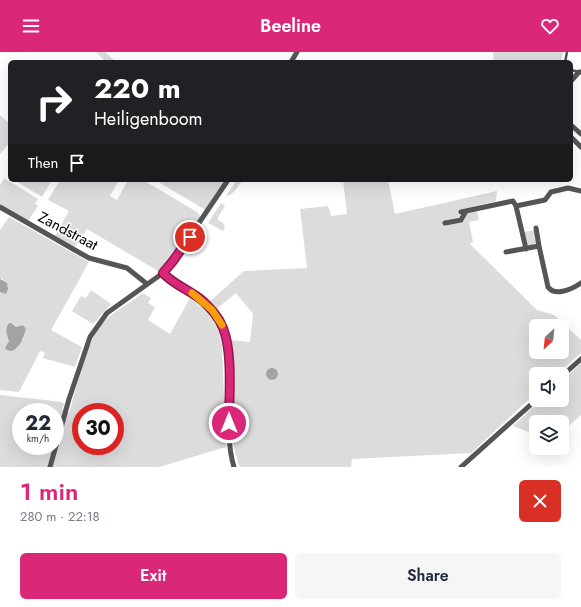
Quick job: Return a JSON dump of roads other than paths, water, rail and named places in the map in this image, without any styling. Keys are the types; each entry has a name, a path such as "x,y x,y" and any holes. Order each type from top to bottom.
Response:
{"street":[{"path":"573,127 581,134"},
{"path":"573,139 581,147"},
{"path":"50,467 69,399 90,337 107,313 163,273 182,248 227,182"},
{"path":"516,206 545,200 551,192 568,188 581,191"},
{"path":"445,223 461,220 463,212 513,201 516,206 526,249"},
{"name":"Zandstraat","path":"0,207 89,258 126,268 147,284"},
{"path":"536,228 548,287 551,291 555,292 568,289 581,283"},
{"path":"506,252 539,246"},
{"path":"163,273 171,281 193,294 207,305 218,318 224,331 229,358 230,450 234,467"},
{"path":"569,370 581,359"},
{"path":"461,467 529,406"}]}
